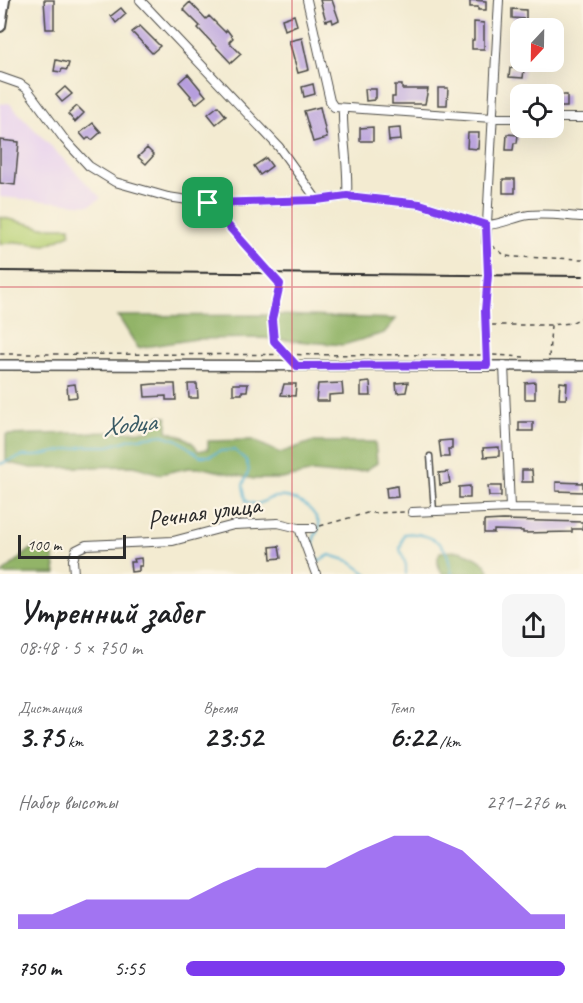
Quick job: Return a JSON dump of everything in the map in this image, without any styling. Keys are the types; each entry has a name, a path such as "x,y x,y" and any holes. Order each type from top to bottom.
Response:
{"main road":[{"path":"0,26 4,0"}],"street":[{"path":"140,0 279,147 317,200"},
{"path":"307,0 330,100 334,106 510,118"},
{"path":"486,242 499,0"},
{"path":"0,77 27,89 64,139 89,166 115,182 168,197 208,203 317,200 347,196 420,204 486,225 496,225 531,214 583,217"},
{"path":"342,108 348,174 347,196"},
{"path":"564,118 583,118"},
{"path":"0,365 583,366"},
{"path":"504,365 510,508"},
{"path":"412,512 510,508 583,509"},
{"name":"Речная улица","path":"74,574 73,560 76,550 86,545 173,541 234,525 278,523 299,528 313,528"},
{"path":"299,528 316,574"}],"lane":[{"path":"485,311 487,365"},
{"path":"430,456 434,511"}],"path":[{"path":"208,203 280,284 272,319 274,341 297,366"},
{"path":"486,242 513,257 583,259"},
{"path":"485,311 488,275 486,242"},
{"path":"486,325 551,325 571,323 583,317"},
{"path":"549,366 551,325"},
{"path":"0,354 487,355"},
{"path":"313,528 367,513 412,512"}],"shaded area":[{"path":"9,103 101,198 90,205 0,197 0,104"}],"green space":[{"path":"0,217 42,227 70,227 70,234 46,245 16,242 0,244"},
{"path":"277,315 396,319 384,333 343,345 262,338 196,339 138,348 118,316"},
{"path":"158,416 167,417 167,431 189,440 198,451 208,449 208,441 252,440 280,453 311,442 375,442 377,463 366,470 335,474 313,472 282,479 254,479 203,468 188,468 160,474 134,466 31,468 6,462 6,435 148,431 154,426"},
{"path":"35,546 53,556 56,574 1,574"},
{"path":"459,551 480,560 489,570 487,574 443,574 438,563 440,552"}],"building":[{"path":"44,0 54,0 54,29 46,29"},
{"path":"320,0 332,0 339,20 333,23 332,19 326,21"},
{"path":"470,0 486,1 486,10 470,7"},
{"path":"190,2 206,19 209,16 225,32 227,30 233,38 229,42 241,54 231,63 183,9"},
{"path":"121,8 126,14 116,23 111,16"},
{"path":"512,9 526,10 526,18 512,18"},
{"path":"294,15 297,25 285,30 282,19"},
{"path":"474,22 484,23 484,49 472,49"},
{"path":"140,26 160,46 152,53 132,32"},
{"path":"302,38 309,70 298,73 289,41"},
{"path":"56,60 69,63 67,70 54,71"},
{"path":"510,68 510,72 524,72 523,78 509,77"},
{"path":"188,74 206,96 196,104 179,82"},
{"path":"313,84 315,94 304,97 302,87"},
{"path":"395,85 402,85 402,89 428,89 425,104 392,104 392,97 395,97"},
{"path":"65,87 72,94 62,102 56,95"},
{"path":"438,88 448,88 447,105 438,105"},
{"path":"365,89 376,89 374,100 366,101"},
{"path":"564,95 567,95 567,107 564,107"},
{"path":"77,106 84,113 75,122 68,114"},
{"path":"218,106 226,116 216,124 208,114"},
{"path":"320,107 327,138 313,142 304,111"},
{"path":"93,123 101,132 92,140 89,137 86,140 80,133"},
{"path":"373,127 373,141 360,141 360,128"},
{"path":"400,128 401,140 389,141 388,129"},
{"path":"468,133 479,133 478,149 467,148"},
{"path":"507,134 510,134 510,138 518,138 513,150 506,150"},
{"path":"0,140 19,142 15,185 0,183"},
{"path":"147,148 154,155 146,164 138,157"},
{"path":"266,158 272,166 260,175 254,166"},
{"path":"503,179 515,179 515,193 503,193"},
{"path":"370,382 371,396 361,396 361,383"},
{"path":"408,382 406,392 397,393 396,383"},
{"path":"535,382 535,399 525,399 525,383"},
{"path":"560,382 567,383 566,399 559,399"},
{"path":"342,383 343,394 329,395 329,401 316,401 318,384"},
{"path":"75,384 77,397 68,398 67,385"},
{"path":"175,384 176,400 166,400 166,396 145,397 144,385"},
{"path":"188,384 197,384 198,398 189,398"},
{"path":"233,384 248,384 247,391 242,391 242,394 233,394"},
{"path":"284,384 296,384 295,396 281,395"},
{"path":"519,422 533,422 533,431 519,431"},
{"path":"452,440 452,449 448,449 449,457 441,457 439,441"},
{"path":"499,447 499,456 484,457 483,448"},
{"path":"522,470 532,470 533,482 522,482"},
{"path":"448,472 450,483 440,485 439,473"},
{"path":"556,482 583,483 583,492 556,491"},
{"path":"397,486 398,497 387,498 386,488"},
{"path":"470,486 470,498 459,498 459,487"},
{"path":"488,486 501,486 501,496 489,496"},
{"path":"484,521 583,522 582,529 572,529 572,532 523,533 523,531 494,530 494,533 484,533"},
{"path":"279,546 281,558 271,559 270,547"},
{"path":"141,558 142,566 139,566 139,571 131,572 130,562"}],"waterway":[{"name":"Ходца","path":"0,464 23,456 36,456 86,446 109,446 131,439 163,435 178,440 200,456 234,450 246,460 249,470 243,485 246,501 259,504 271,498 282,497 301,502 311,510 319,523 314,542 317,562 330,555 349,561 367,574"},
{"name":"Ходца","path":"406,574 406,565 400,549 404,534 427,536 442,545 448,555 452,574"}],"railway":[{"path":"0,271 583,276"}],"route":[{"path":"347,196 420,204 486,225 487,365 297,366 274,341 272,319 280,284 208,203 317,200 347,196"}]}
